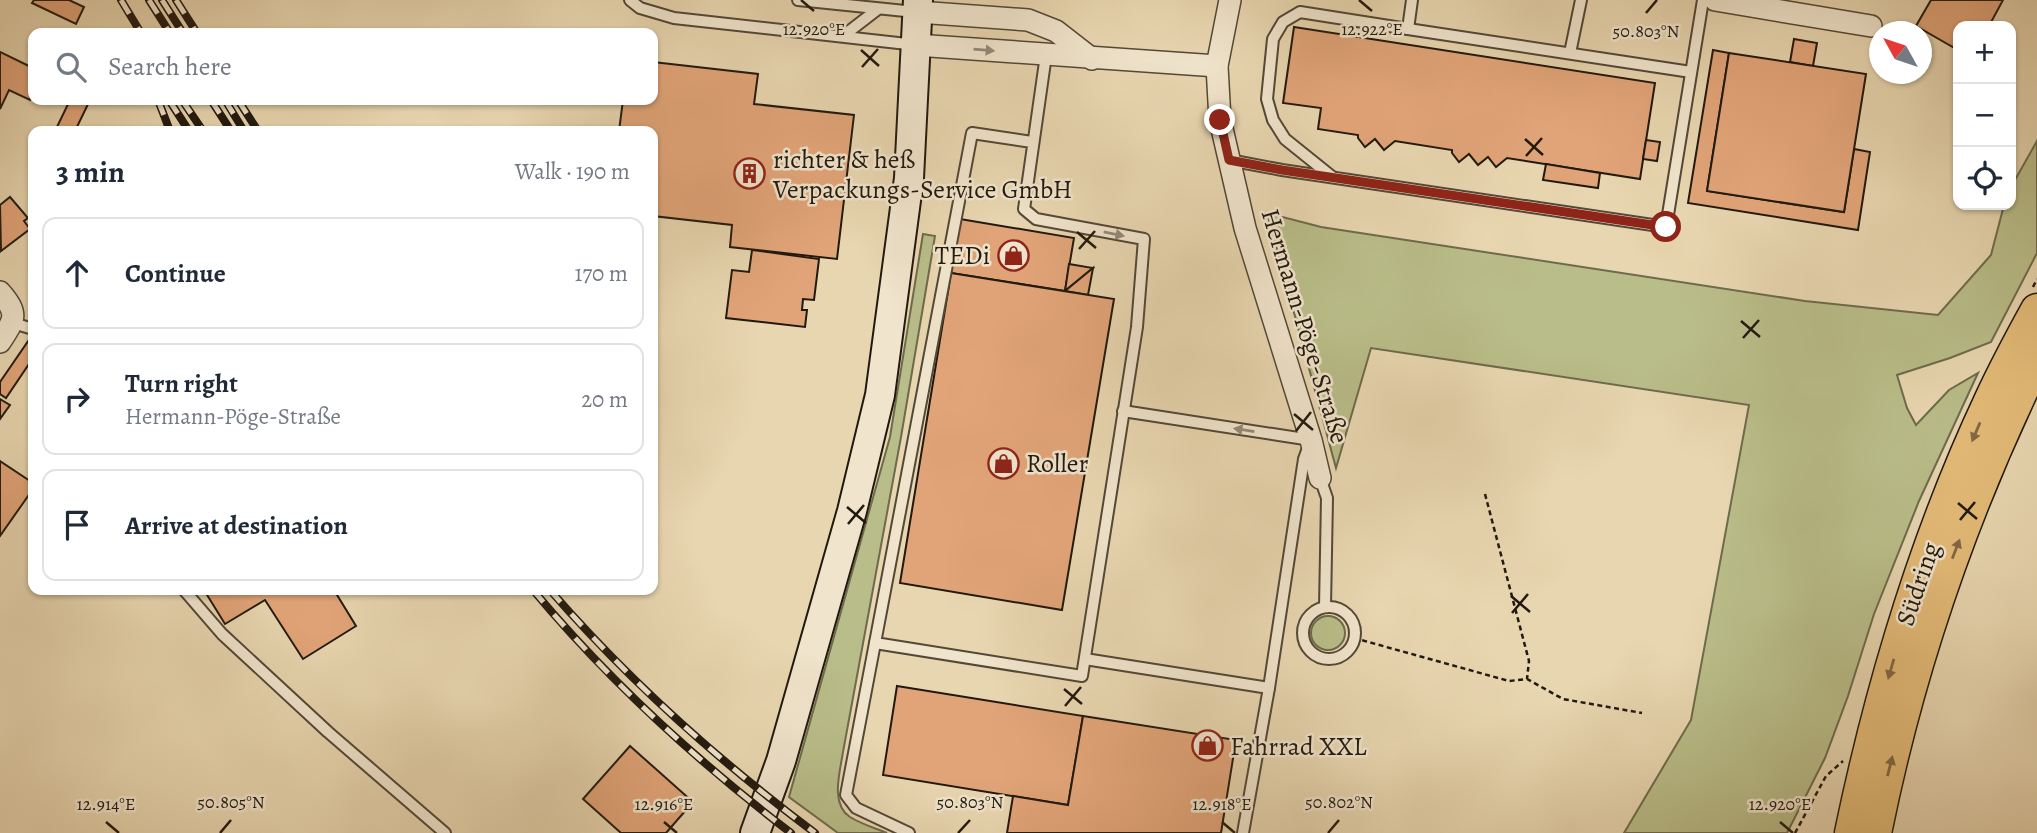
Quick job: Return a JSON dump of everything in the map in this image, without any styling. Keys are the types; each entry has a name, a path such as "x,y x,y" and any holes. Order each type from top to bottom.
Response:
{"main road":[{"path":"755,833 780,761 852,511 880,395 909,178 918,6"},
{"name":"Südring","path":"1851,833 1867,759 1898,644 1930,549 1975,434 2037,310"},
{"name":"Südring","path":"1875,833 1899,733 1939,593 2006,422 2037,359"}],"street":[{"name":"Hermann-Pöge-Straße","path":"1230,0 1217,66 1220,120 1245,228 1311,440 1310,479"},
{"path":"1715,0 1801,7 1869,25"},
{"path":"918,6 1028,20 1056,31 1092,59"},
{"path":"916,45 1217,66"},
{"path":"0,292 23,326 0,342"}],"lane":[{"path":"630,0 640,8 674,18 916,45"},
{"path":"799,0 878,9 918,6"},
{"path":"1408,29 1412,0"},
{"path":"1570,53 1581,0"},
{"path":"1229,160 1666,227 1703,0"},
{"path":"843,36 878,9"},
{"path":"1333,177 1285,139 1273,120 1267,99 1273,40 1283,22 1300,12 1691,72"},
{"path":"875,643 1082,676 1136,327 1144,239 1036,219 1024,209 1046,55"},
{"path":"909,833 856,808 846,795 972,133 1032,142"},
{"path":"1123,411 1311,440"},
{"path":"1310,479 1327,498 1325,607"},
{"path":"1243,833 1310,479"},
{"path":"188,595 222,634 328,732 445,833"},
{"path":"1325,607 1341,610 1352,622 1354,638 1346,653 1338,657 1321,658 1308,648 1303,631 1305,622 1310,615 1325,607"},
{"path":"1084,659 1269,688"}],"path":[{"path":"1485,494 1529,660 1527,680"},
{"path":"1354,638 1509,681 1527,680 1563,699 1642,713"},
{"path":"1795,833 1826,776 1850,754 1867,759"}],"green space":[{"path":"2037,141 2037,253 1991,342 1897,375 1907,408 1916,425 1949,390 1978,373 1919,501 1874,614 1825,758 1787,833 1624,833 1691,720 1749,405 1371,348 1336,468 1267,213 1321,227 1805,301 1938,315 1991,255 2003,210 2016,210 2016,178"},
{"path":"923,234 935,236 838,787 840,804 850,817 887,833 838,833 789,797 890,437"},
{"path":"1328,616 1340,621 1345,633 1340,645 1328,650 1316,645 1311,633 1316,621"}],"building":[{"path":"34,0 69,0 84,7 76,24 32,3"},
{"path":"1931,0 2003,0 1992,21 1953,21 1953,47 1932,35 1932,21 1919,21"},
{"path":"1294,27 1655,83 1640,179 1507,158 1496,167 1488,157 1478,165 1469,154 1459,162 1452,150 1395,141 1384,150 1375,139 1365,147 1358,135 1318,129 1321,108 1283,103"},
{"path":"1794,39 1817,43 1813,66 1790,62"},
{"path":"1713,50 1729,53 1707,191 1844,212 1854,149 1870,152 1858,230 1688,203"},
{"path":"0,52 28,66 28,99 9,90 0,109"},
{"path":"1729,53 1866,74 1844,212 1707,191"},
{"name":"richter & heß Verpackungs-Service GmbH","path":"658,63 758,74 754,104 854,115 837,259 730,247 732,225 658,217 658,126 620,126 622,105 658,105"},
{"path":"68,105 88,105 77,126 57,126"},
{"path":"1646,140 1660,142 1657,161 1643,159"},
{"path":"1546,164 1600,173 1598,188 1543,180"},
{"path":"10,197 28,218 24,221 28,231 1,251 0,205"},
{"path":"960,219 1074,238 1065,291 951,273"},
{"path":"752,250 819,259 814,300 803,299 802,310 807,310 805,327 726,318 732,270 749,272"},
{"path":"1069,264 1093,268 1065,291"},
{"path":"1093,268 1088,295 1065,291"},
{"name":"Roller","path":"951,273 1114,299 1062,610 900,583"},
{"path":"28,341 28,365 6,398 0,394 0,382"},
{"path":"0,399 10,405 0,419"},
{"path":"0,461 28,480 28,496 0,536"},
{"path":"207,595 337,595 356,626 303,659 265,600 225,624"},
{"path":"897,686 1083,716 1068,805 883,775"},
{"path":"1083,716 1236,740 1221,833 1007,833 1013,796 1068,805"},
{"path":"630,746 693,802 666,833 621,833 583,799"}],"railway":[{"path":"121,0 138,28"},
{"path":"149,0 167,28"},
{"path":"162,0 180,28"},
{"path":"176,0 194,28"},
{"path":"160,105 168,126"},
{"path":"172,105 186,126"},
{"path":"185,105 200,126"},
{"path":"214,105 228,126"},
{"path":"228,105 241,126"},
{"path":"241,105 255,126"},
{"path":"537,595 592,656 655,719 791,833"},
{"path":"554,595 611,656 676,719 815,833"}],"place":[{"name":"richter & heß Verpackungs-Service GmbH","path":"750,174"},
{"name":"TEDi","path":"1013,255"},
{"name":"Roller","path":"1003,463"},
{"name":"Fahrrad XXL","path":"1207,746"}],"route":[{"path":"1220,120 1229,160 1666,227"}]}
